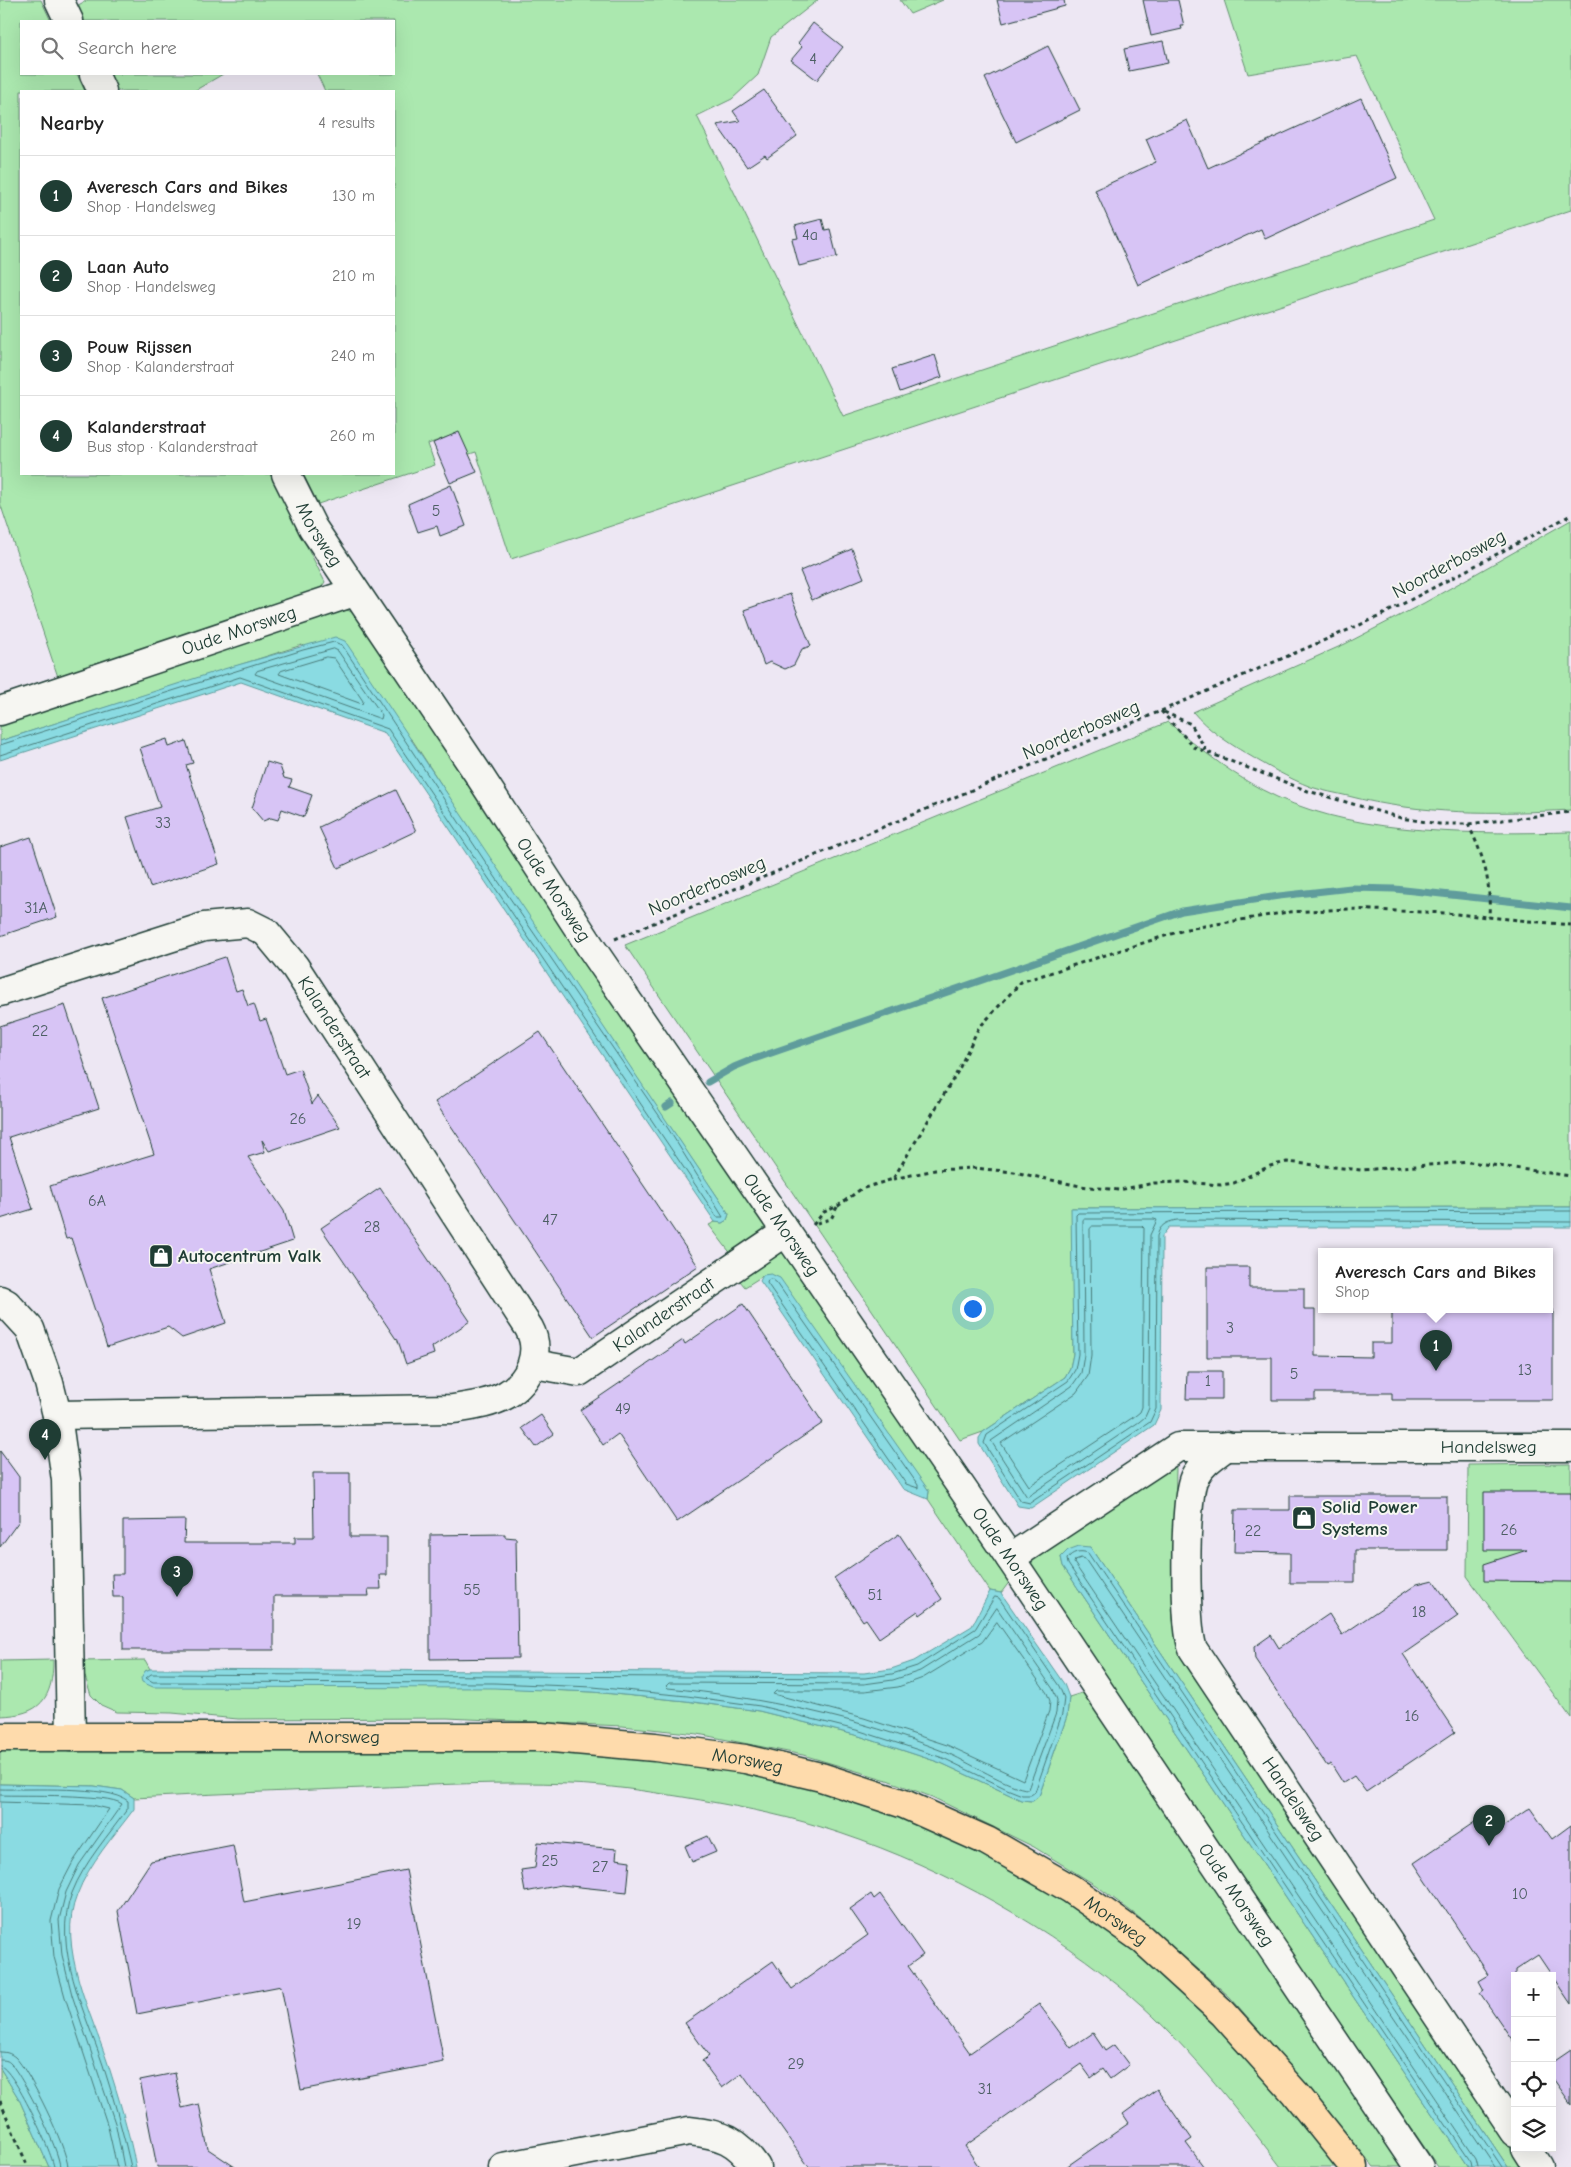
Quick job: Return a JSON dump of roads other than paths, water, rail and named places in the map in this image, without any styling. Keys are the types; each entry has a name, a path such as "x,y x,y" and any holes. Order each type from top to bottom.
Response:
{"main road":[{"name":"Morsweg","path":"0,1737 541,1737 655,1747 745,1759 821,1776 904,1804 987,1841 1063,1884 1142,1939 1223,2013 1295,2092 1354,2167"}],"street":[{"path":"59,0 69,20"},
{"path":"94,75 102,90"},
{"name":"Morsweg","path":"286,475 312,528 354,592"},
{"name":"Oude Morsweg","path":"0,711 354,592 477,772 592,949 1010,1558 1419,2167"},
{"name":"Kalanderstraat","path":"0,992 204,927 248,923 266,932 295,967 534,1336 536,1348 534,1364 579,1372 786,1232"},
{"path":"0,1300 7,1304 30,1329 49,1383 57,1415 66,1480 71,1737"},
{"path":"57,1415 453,1409 482,1404 506,1395 521,1383 534,1364"},
{"name":"Handelsweg","path":"1227,1446 1212,1456 1195,1477 1189,1500 1188,1628 1193,1649 1511,2126"},
{"name":"Handelsweg","path":"1010,1558 1178,1447 1571,1447"},
{"path":"503,2167 688,2131 712,2133 734,2143 749,2157 756,2167"},
{"path":"1529,2152 1538,2167"}],"water":[{"path":"335,637 345,641 729,1214 727,1220 722,1223 715,1222 385,733 241,682 0,760 0,741 224,669"},
{"path":"1571,1207 1571,1227 1169,1227 1162,1236 1161,1410 1154,1425 1031,1508 1018,1506 979,1444 979,1438 983,1432 1065,1377 1070,1368 1073,1354 1071,1208"},
{"path":"771,1274 780,1278 929,1491 928,1499 903,1489 760,1281 763,1275"},
{"path":"1079,1546 1090,1547 1508,2167 1468,2167 1063,1566 1061,1557 1068,1550"},
{"path":"990,1591 1001,1593 1064,1684 1069,1697 1067,1716 1039,1796 1033,1801 1021,1800 941,1763 859,1736 759,1711 686,1701 593,1692 494,1688 153,1687 142,1682 141,1678 145,1671 150,1669 864,1673 891,1669 914,1661 972,1626"},
{"path":"0,1784 94,1786 122,1790 134,1798 134,1809 103,1850 82,1883 72,1915 71,1936 73,1958 79,1980 116,2090 136,2167 49,2167 19,2099 0,2068"}],"waterway":[{"path":"708,1082 734,1067 751,1060 1182,911 1279,896 1351,888 1395,889 1571,908"},
{"path":"666,1107 672,1103"}],"place":[{"name":"Autocentrum Valk","path":"161,1256"},
{"name":"Averesch Cars and Bikes","path":"1436,1371"},
{"name":"Kalanderstraat","path":"45,1460"},
{"name":"Solid Power Systems","path":"1304,1518"},
{"name":"Pouw Rijssen","path":"177,1597"},
{"name":"Laan Auto","path":"1489,1846"}]}
